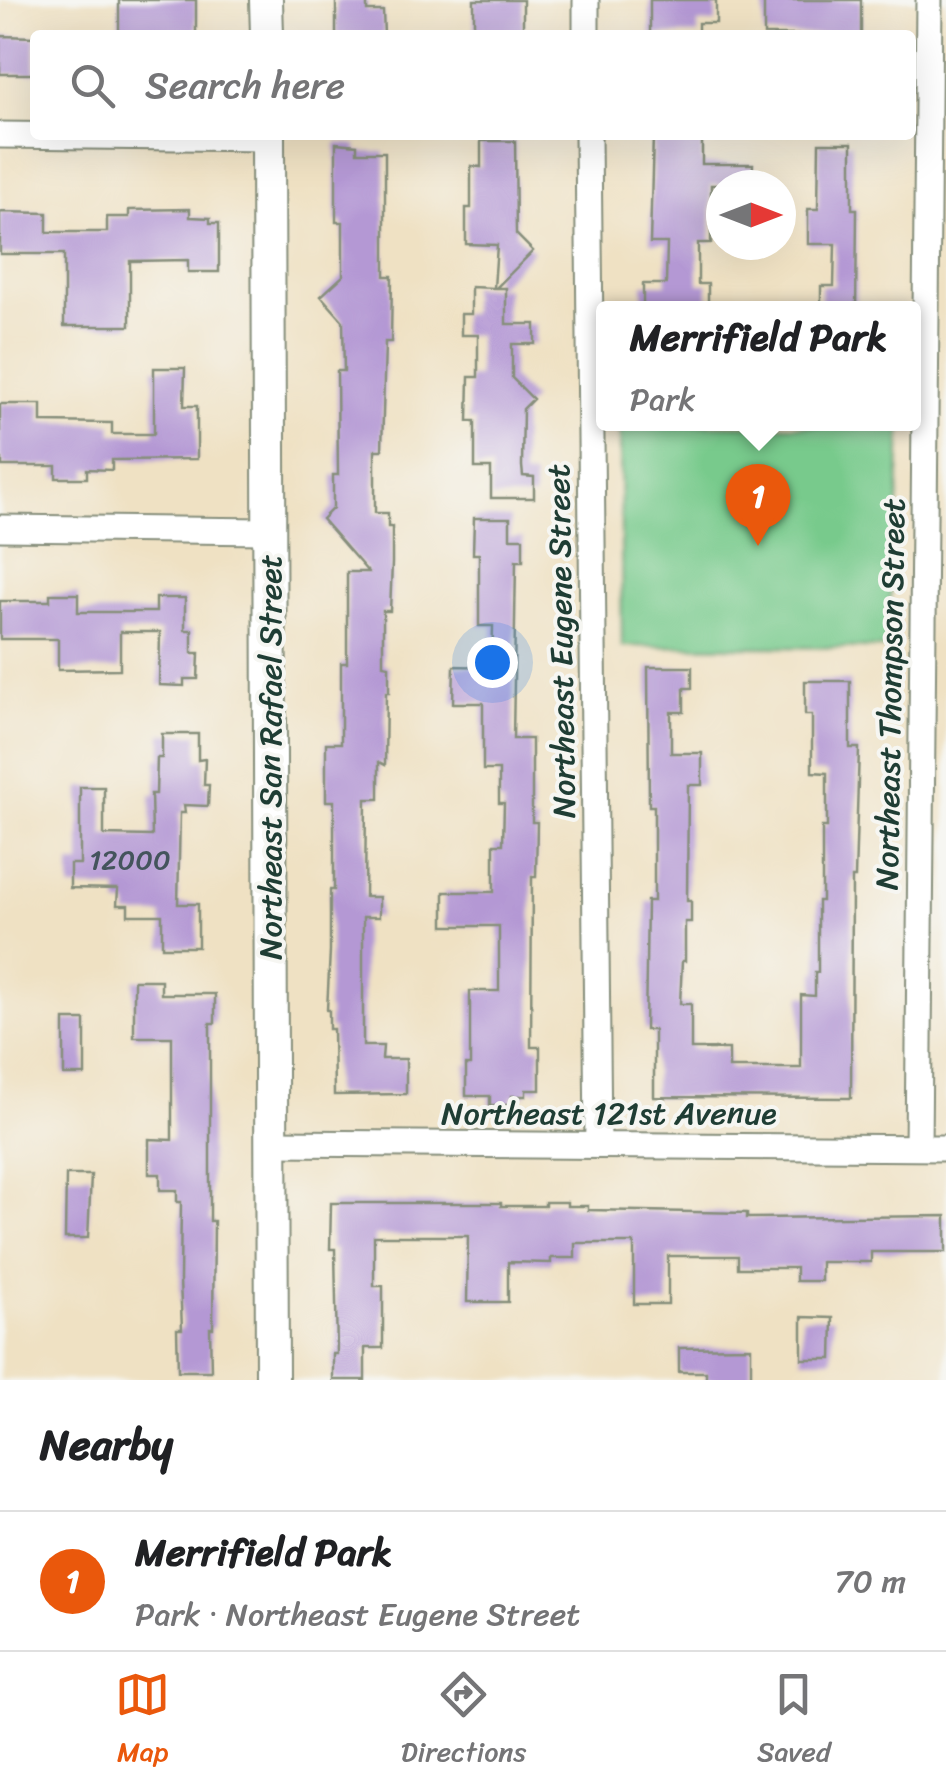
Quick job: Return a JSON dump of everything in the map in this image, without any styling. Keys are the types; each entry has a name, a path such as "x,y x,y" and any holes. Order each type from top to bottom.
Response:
{"street":[{"path":"266,0 267,30"},
{"path":"586,0 586,30"},
{"name":"Northeast Thompson Street","path":"918,1148 929,0"},
{"path":"0,135 30,135"},
{"name":"Northeast San Rafael Street","path":"268,140 272,1380"},
{"name":"Northeast Eugene Street","path":"588,140 598,1145"},
{"path":"0,528 269,531"},
{"name":"Northeast 121st Avenue","path":"272,1142 946,1148"}],"green space":[{"path":"620,431 901,431 885,648 622,646"}],"building":[{"path":"119,0 196,0 196,30 119,30"},
{"path":"336,0 367,0 367,11 383,11 384,30 336,30"},
{"path":"474,0 523,0 523,30 474,30"},
{"path":"650,0 716,0 716,23 698,23 698,30 650,30"},
{"path":"764,0 861,0 861,30 764,30"},
{"path":"0,36 30,37 30,74 0,74"},
{"path":"653,140 702,140 702,164 753,164 753,170 706,170 706,243 698,243 698,284 708,284 708,301 643,301 643,284 666,284 667,243 650,243"},
{"path":"481,141 515,141 516,234 533,251 496,288 506,288 506,324 535,324 535,344 512,344 512,378 533,399 523,409 522,466 523,476 534,477 534,498 491,498 491,468 475,468 475,421 468,421 469,377 478,377 478,335 461,335 461,314 471,314 471,287 494,288 497,245 466,244 471,166 481,167"},
{"path":"336,143 357,145 357,152 385,152 385,276 392,276 391,342 385,342 382,450 375,450 375,513 388,513 388,527 392,527 390,611 383,611 383,665 389,666 389,692 385,765 379,762 379,799 366,799 365,897 379,897 379,917 363,917 363,1046 383,1046 382,1059 406,1059 406,1094 334,1095 333,1029 329,1029 327,1010 334,801 326,801 326,743 341,743 341,663 347,663 347,572 368,572 322,519 333,508 333,475 338,475 337,371 344,371 343,321 321,296 343,276 343,222 336,222"},
{"path":"819,143 852,143 852,209 857,209 856,301 821,301 821,286 834,286 835,244 808,244 808,209 818,209"},
{"path":"190,209 190,217 210,218 210,223 219,223 219,272 188,272 188,260 130,261 130,326 64,326 64,254 0,254 0,212 47,213 47,232 107,232 107,217 129,217 129,210"},
{"path":"154,368 185,368 184,406 197,406 197,459 112,460 112,470 87,469 87,478 56,478 56,466 2,466 0,404 41,404 41,422 112,423 112,434 154,434"},
{"path":"474,518 510,518 510,538 523,538 523,561 516,561 513,739 532,739 532,822 537,822 536,877 532,877 531,1047 540,1047 540,1090 512,1096 512,1105 490,1105 490,1096 466,1096 470,991 499,991 499,926 444,926 444,892 494,892 494,844 503,844 504,803 499,803 499,770 483,770 483,703 453,703 454,666 492,667 493,626 479,626 479,554 473,554"},
{"path":"50,594 78,594 78,612 156,612 156,598 185,598 185,630 192,630 192,653 199,653 198,679 184,679 184,686 159,685 160,632 120,632 120,669 58,670 58,639 0,639 0,601 50,601"},
{"path":"648,667 692,667 692,688 684,688 684,712 671,712 671,753 702,753 702,785 688,785 687,901 691,901 691,922 685,922 680,1004 691,1004 691,1049 729,1049 729,1068 801,1068 801,995 815,996 818,901 822,901 822,827 827,827 827,773 812,772 812,715 805,715 805,681 850,681 850,748 859,748 852,878 851,1098 654,1097 654,1030 645,1030 647,901 654,901"},
{"path":"162,734 198,734 198,760 205,759 208,806 184,805 185,813 180,813 178,904 198,904 198,947 162,947 162,915 128,915 128,905 117,905 118,889 70,888 70,864 80,864 80,787 104,787 104,835 152,836 151,794 156,794"},
{"path":"134,980 161,980 161,994 215,994 215,1023 210,1023 210,1221 214,1221 211,1371 178,1371 177,1329 182,1329 181,1202 177,1202 177,1190 160,1190 160,1174 149,1174 149,1139 172,1140 172,1037 134,1037"},
{"path":"64,1020 85,1020 85,1075 64,1075"},
{"path":"66,1175 91,1175 88,1238 65,1238"},
{"path":"545,1202 567,1202 567,1206 588,1206 588,1210 747,1213 747,1218 946,1216 946,1252 871,1252 871,1262 821,1262 821,1281 796,1281 796,1268 738,1268 738,1256 668,1256 668,1304 634,1304 634,1243 575,1243 575,1258 551,1258 551,1263 508,1262 508,1302 467,1302 468,1236 374,1236 374,1286 383,1286 383,1348 365,1348 365,1380 333,1380 333,1354 337,1354 331,1203 545,1206"},
{"path":"802,1317 833,1318 832,1359 802,1359"},
{"path":"751,1347 751,1380 706,1380 706,1372 679,1372 679,1348"}],"place":[{"name":"Merrifield Park","path":"758,546"}]}
